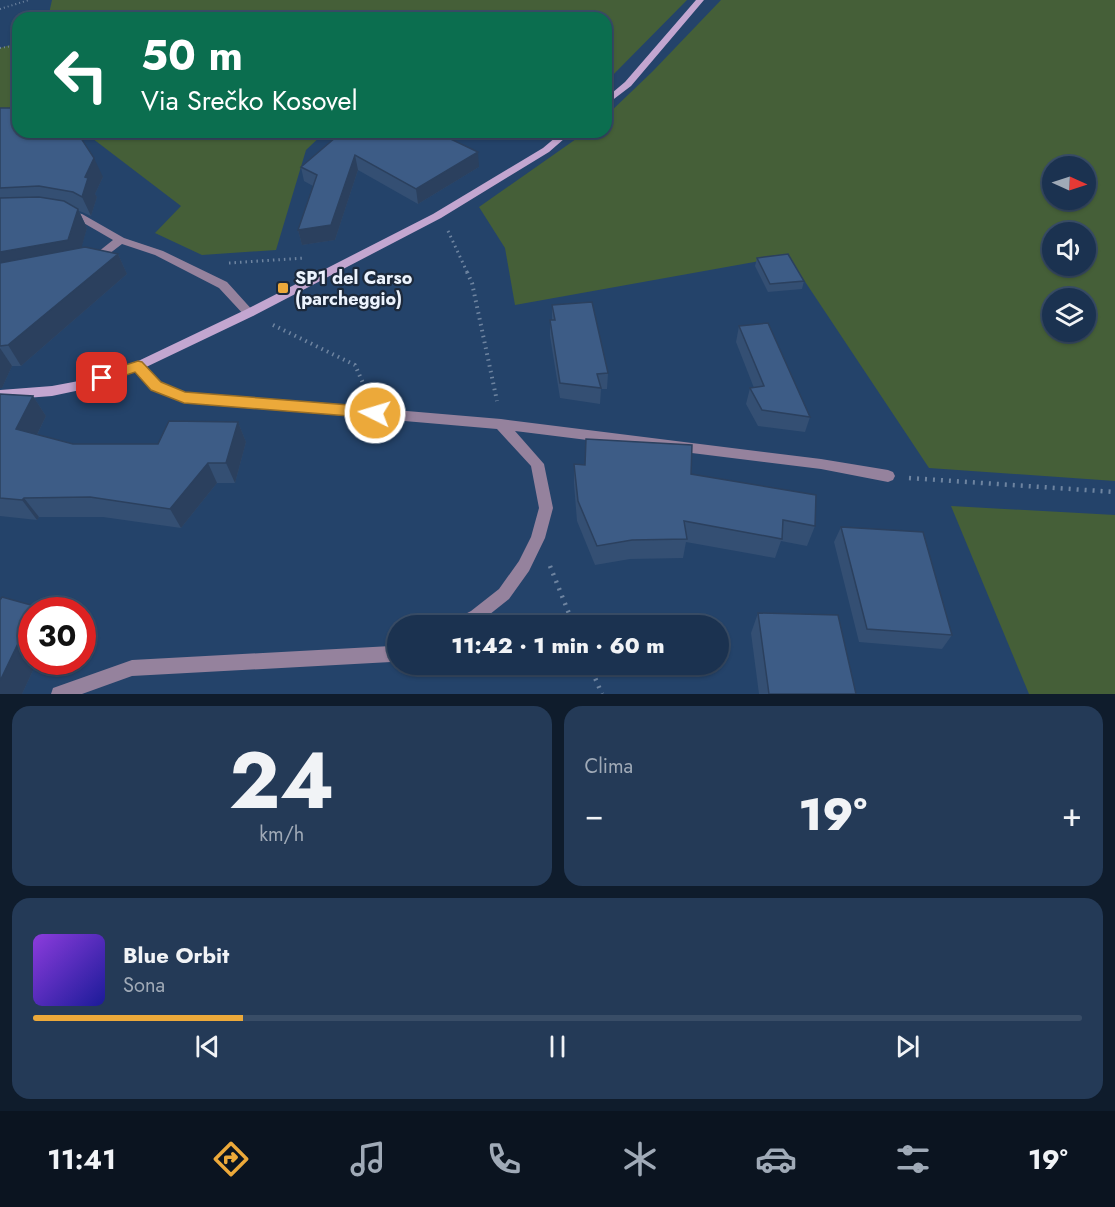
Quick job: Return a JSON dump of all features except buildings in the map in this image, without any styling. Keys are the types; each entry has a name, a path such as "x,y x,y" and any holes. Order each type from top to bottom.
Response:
{"main road":[{"path":"612,97 628,84 700,0"},
{"path":"0,395 51,391 85,384 138,366 249,313 437,216 546,150 561,138"}],"street":[{"path":"58,213 78,216 120,240 159,253 223,285 249,313"},
{"path":"82,265 91,263 120,240"},
{"path":"138,366 156,386 184,397 501,424 821,464 888,476"},
{"path":"478,615 504,594 525,566 538,538 546,508 537,464 501,424"},
{"path":"59,694 132,668 387,654"}],"path":[{"path":"0,9 29,0"},
{"path":"437,216 453,236 472,283 501,424"},
{"path":"227,263 308,258"},
{"path":"249,313 355,365 375,413"},
{"path":"888,476 1115,492"},
{"path":"538,538 570,615"},
{"path":"594,675 602,694"}],"green space":[{"path":"52,0 687,0 612,76 612,12 49,12"},
{"path":"721,0 1115,0 1115,481 929,468 788,256 515,305 505,248 479,207 577,138 612,138 612,110"},
{"path":"12,45 12,120 0,120 0,48"},
{"path":"92,138 319,138 306,150 276,250 202,255 155,233 181,206"},
{"path":"951,506 1115,515 1115,694 1029,694"}],"place":[{"name":"SP1 del Carso (parcheggio)","path":"283,288"}],"route":[{"path":"102,378 138,366 156,386 184,397 375,413"}]}
